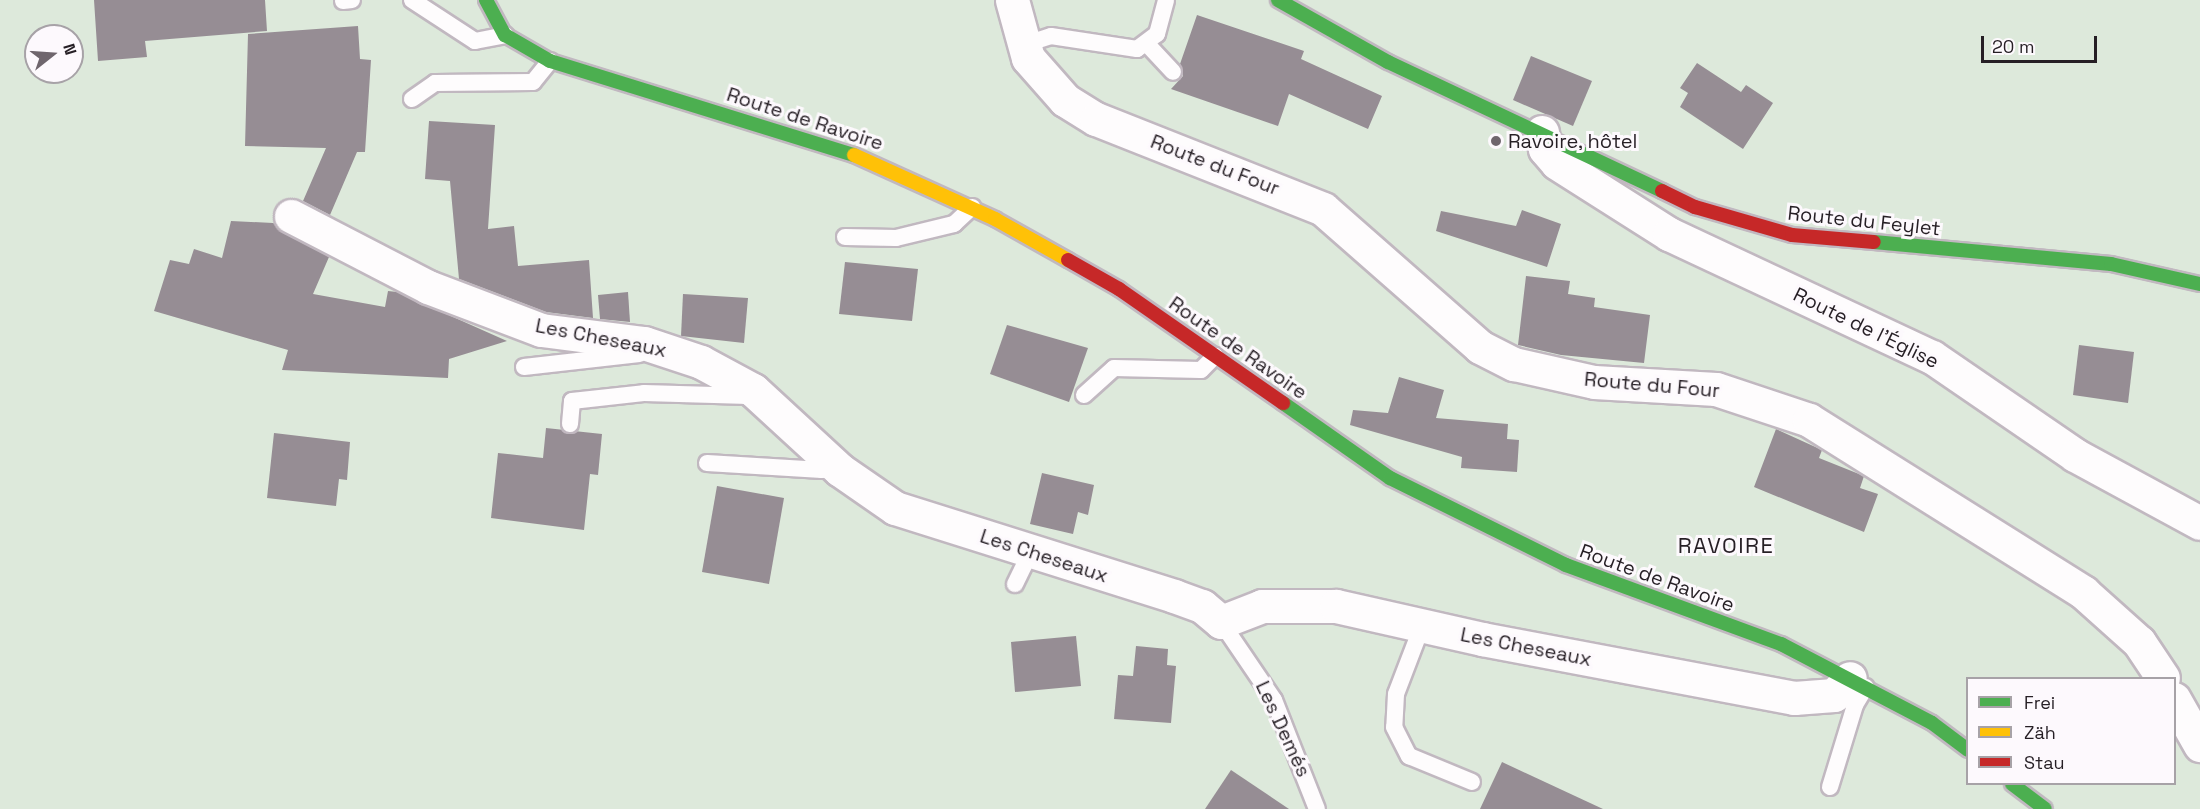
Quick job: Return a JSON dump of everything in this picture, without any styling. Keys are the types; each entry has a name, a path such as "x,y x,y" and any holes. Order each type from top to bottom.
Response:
{"street":[{"path":"486,0 505,36"},
{"name":"Route du Four","path":"1012,0 1023,45 1049,87 1096,119 1323,209 1462,334 1514,364 1594,382 1716,389 1809,420 2084,592 2139,642 2162,677"},
{"path":"1278,0 1388,62 1542,132"},
{"name":"Route de Ravoire","path":"505,36 550,61 826,142 972,207 1119,289 1390,478 1566,565 1781,644 1858,682 1932,723 1966,748"},
{"name":"Route du Feylet","path":"1542,132 1695,207 1792,235 2100,263 2200,284"},
{"name":"Route de l'Église","path":"1542,132 1545,149 1557,163 1669,234 1932,357 2076,455 2200,523"},
{"name":"Les Cheseaux","path":"291,216 428,287 541,330 645,343 701,362 753,390 831,462 895,508 1203,606 1221,622 1262,606 1336,606 1422,626 1794,698 1834,695 1858,682"},
{"path":"2176,701 2200,745"},
{"path":"2015,785 2045,809"}],"lane":[{"path":"412,0 475,41 505,36"},
{"path":"1023,45 1051,36 1121,50 1147,44 1163,21 1166,0"},
{"path":"1147,44 1173,72"},
{"path":"412,99 435,83 533,82 550,61"},
{"path":"845,237 896,238 954,224 972,207"},
{"path":"524,367 640,354 645,343"},
{"path":"1084,395 1114,368 1201,370 1215,356"},
{"path":"570,424 572,402 644,393 748,398 753,390"},
{"path":"707,464 822,470 831,462"},
{"path":"1015,584 1031,551"},
{"name":"Les Demés","path":"1221,622 1274,700 1317,809"},
{"path":"1422,626 1396,694 1394,727 1409,756 1472,782"},
{"path":"1830,787 1855,705 1858,682"}],"green space":[{"path":"0,0 2200,0 2200,809 0,809"}],"building":[{"path":"94,0 265,0 267,31 145,41 147,57 98,61"},
{"path":"1197,15 1304,51 1301,59 1382,96 1368,129 1289,94 1278,126 1171,89 1183,76 1180,64"},
{"path":"358,26 360,59 371,60 365,152 357,152 330,215 303,201 326,148 245,146 248,34"},
{"path":"1531,56 1592,81 1573,126 1513,100"},
{"path":"1697,63 1741,92 1746,85 1773,103 1743,149 1680,107 1688,93 1680,88"},
{"path":"429,121 495,125 488,229 514,226 518,266 589,260 593,318 546,312 459,279 450,181 425,179"},
{"path":"1522,210 1561,224 1547,267 1436,231 1441,211 1516,226"},
{"path":"231,221 273,223 329,257 313,294 385,307 388,291 397,292 507,341 449,359 448,378 282,370 288,350 154,311 170,260 189,264 194,249 222,258"},
{"path":"845,262 918,269 912,321 839,314"},
{"path":"1526,276 1570,281 1568,294 1595,298 1594,307 1650,315 1644,363 1561,355 1518,345"},
{"path":"628,292 630,322 600,319 598,295"},
{"path":"683,294 748,298 744,343 681,336"},
{"path":"1007,325 1088,348 1069,402 990,374"},
{"path":"2079,345 2134,352 2128,403 2073,395"},
{"path":"1399,377 1444,390 1436,418 1508,424 1507,439 1519,440 1517,472 1461,468 1462,457 1350,425 1353,410 1388,413"},
{"path":"546,428 602,434 598,475 590,474 584,530 491,518 498,453 543,458"},
{"path":"1776,429 1822,450 1819,458 1864,476 1860,488 1878,494 1864,532 1754,487"},
{"path":"274,433 350,442 347,480 339,479 336,506 267,498"},
{"path":"1042,473 1094,485 1088,515 1078,512 1073,534 1030,524"},
{"path":"717,486 784,498 769,584 702,572"},
{"path":"1076,636 1081,686 1015,692 1011,642"},
{"path":"1136,646 1168,649 1167,665 1176,666 1171,723 1114,719 1118,675 1133,676"},
{"path":"1502,762 1603,809 1480,809"},
{"path":"1231,770 1289,809 1205,809"}],"traffic: fast":[{"path":"486,0 505,35 550,61 854,155"},
{"path":"1278,0 1388,62 1662,191"},
{"path":"1874,242 2111,264 2200,284"},
{"path":"1283,403 1390,478 1566,565 1781,644 1932,723 1966,748"},
{"path":"2013,785 2045,809"}],"traffic: slow":[{"path":"854,155 995,219 1068,260"}],"traffic: jam":[{"path":"1662,191 1695,207 1792,235 1874,242"},
{"path":"1068,260 1119,289 1283,403"}],"place":[{"name":"Ravoire, hôtel","path":"1496,141"}],"district":[{"name":"RAVOIRE","path":"1726,546"}]}
